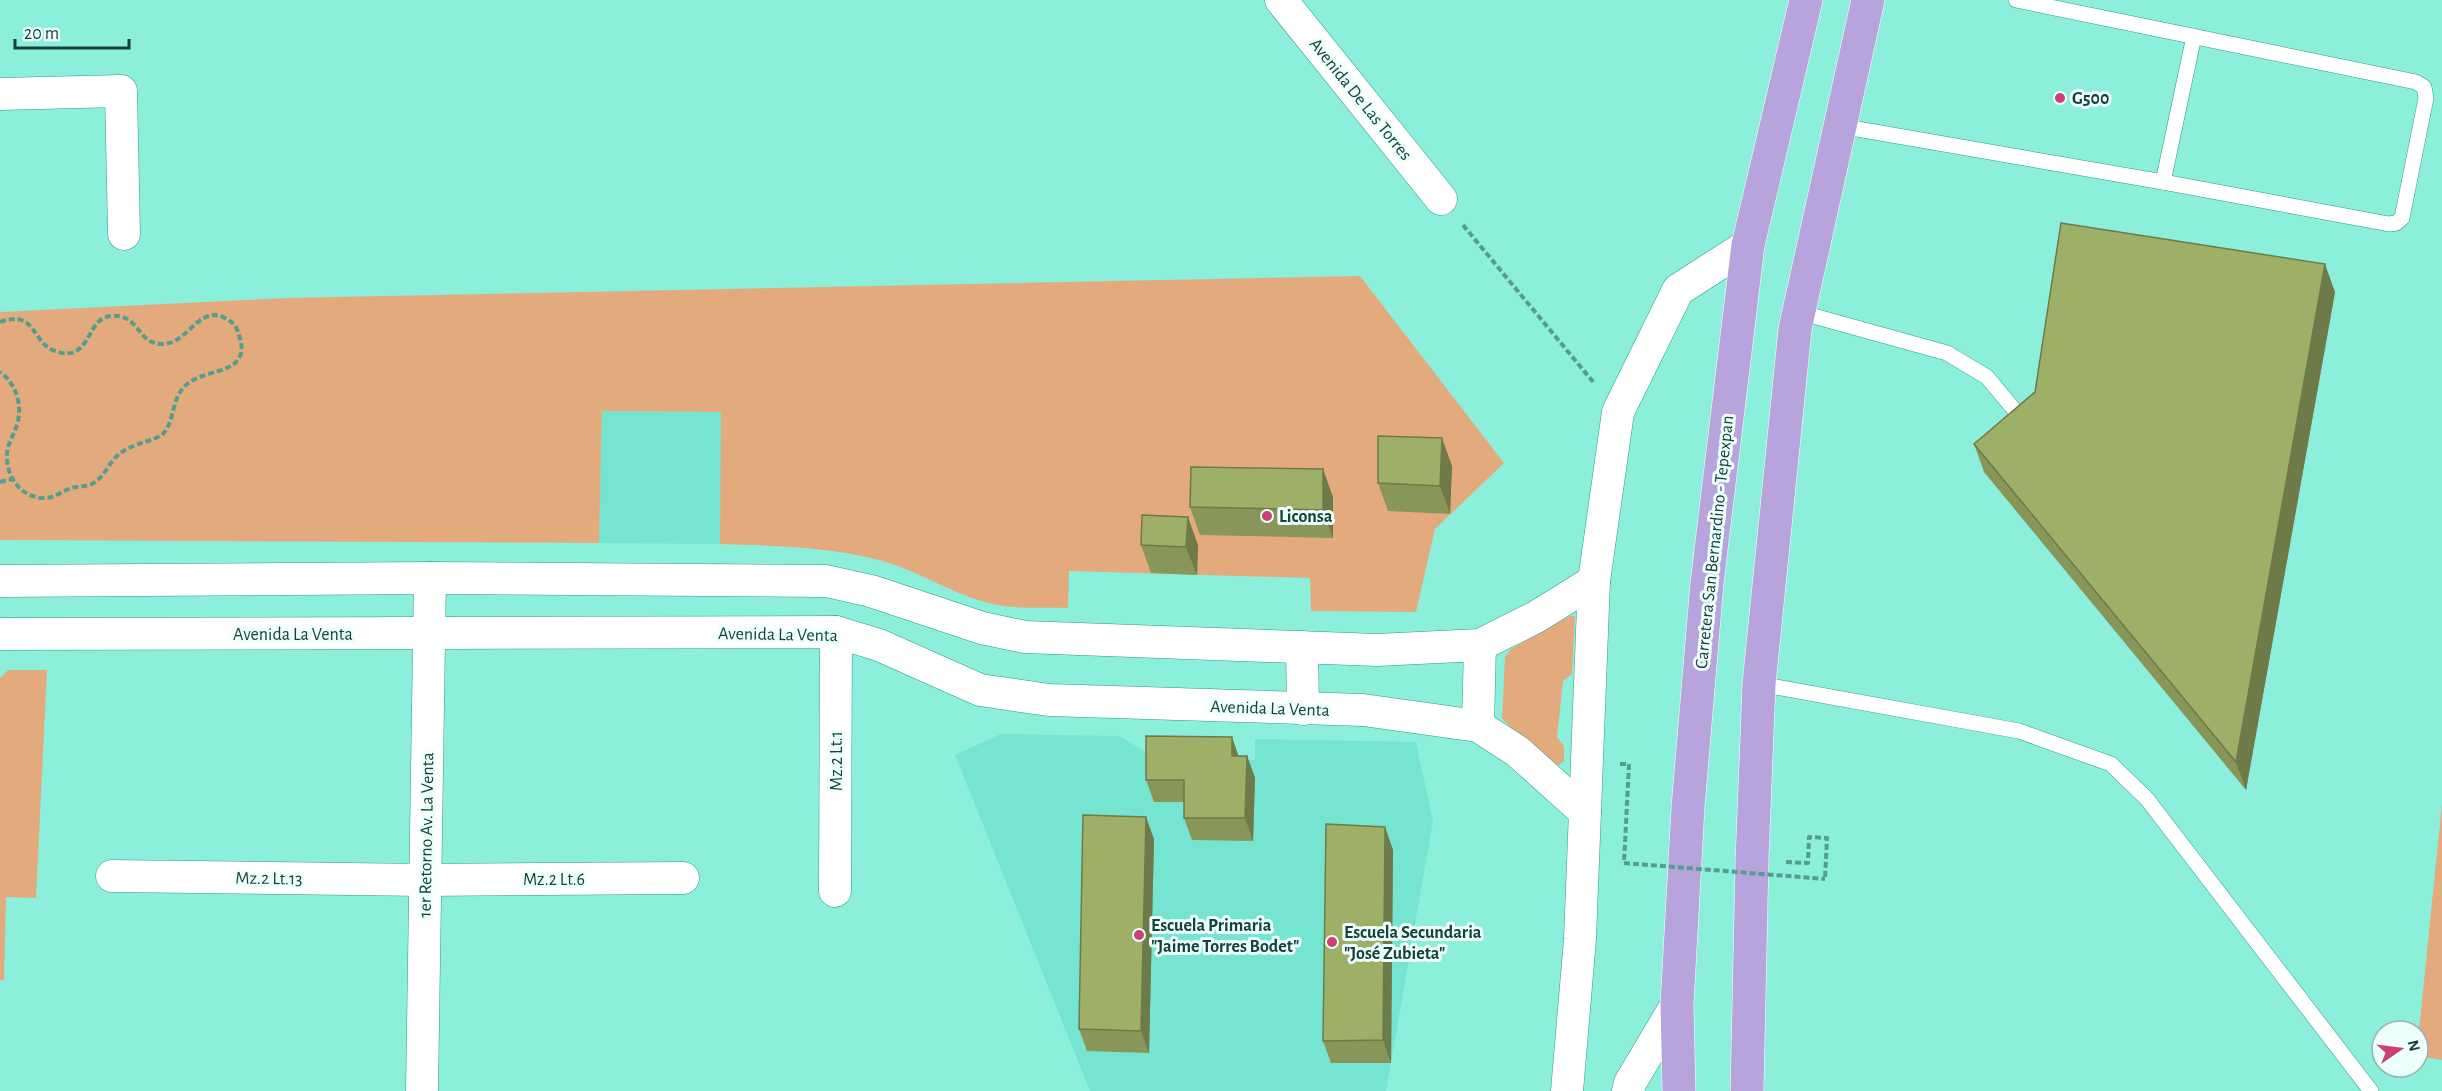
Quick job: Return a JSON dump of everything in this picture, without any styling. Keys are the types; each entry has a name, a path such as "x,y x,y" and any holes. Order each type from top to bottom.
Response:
{"highway":[{"name":"Carretera San Bernardino - Tepexpan","path":"1679,1091 1677,1004 1688,807 1707,583 1748,245 1806,0"},
{"path":"1747,1091 1752,860 1759,684 1795,329 1868,0"}],"street":[{"name":"Avenida De Las Torres","path":"1281,0 1441,198"},
{"path":"0,94 121,91 124,234"},
{"path":"1567,1091 1580,939 1594,581 1618,412 1678,290 1748,245"},
{"path":"0,581 430,578 826,581 871,591 982,628 1025,637 1377,650 1480,645 1536,617 1594,581"},
{"name":"1er Retorno Av. La Venta","path":"422,1091 430,578"},
{"name":"Avenida La Venta","path":"0,634 836,632 879,645 980,690 1049,700 1363,710 1478,726 1517,751 1585,812"},
{"name":"Mz.2 Lt.1","path":"835,891 836,632"},
{"path":"1478,726 1480,645"},
{"path":"1302,647 1303,709"},
{"name":"Mz.2 Lt.13","path":"112,876 425,880"},
{"name":"Mz.2 Lt.6","path":"425,880 683,878"},
{"path":"1628,1091 1630,1083 1677,1004"}],"lane":[{"path":"1840,126 2389,224 2396,223 2402,218 2426,98 2424,87 2416,82 2016,0"},
{"path":"2163,182 2194,36"},
{"path":"1798,312 1947,353 1987,377 2039,439"},
{"path":"1759,684 2019,731 2111,764 2147,798 2371,1091"}],"path":[{"path":"1441,198 1618,412"},
{"path":"0,322 15,319 28,323 46,346 62,353 76,351 88,342 95,323 101,318 118,315 130,319 149,341 159,344 178,340 199,319 217,316 235,325 241,343 239,356 232,365 219,373 192,379 180,391 167,430 162,435 124,450 116,456 97,482 73,487 52,497 41,498 19,488 12,479 7,459 8,447 18,421 19,410 14,386 0,372"},
{"path":"0,482 12,479"},
{"path":"1629,765 1624,862 1825,879 1827,838 1809,837 1808,863"}],"shaded area":[{"path":"1360,276 1504,463 1435,529 1416,612 1311,611 1310,578 1069,571 1068,608 1012,607 972,598 895,565 858,555 800,547 720,544 721,412 602,411 599,543 0,540 0,312 286,298"},
{"path":"602,411 722,412 720,544 599,543"},
{"path":"1570,616 1575,616 1572,674 1563,681 1557,737 1564,746 1564,761 1559,765 1549,761 1532,743 1502,718 1505,657 1511,649"},
{"path":"8,670 47,670 36,898 6,897 4,980 0,980 0,678"},
{"path":"1001,734 1120,736 1155,758 1255,760 1255,739 1416,742 1433,821 1386,1091 1090,1091 955,755"},
{"path":"2442,804 2442,1060 2430,1058 2430,1019 2420,1019"}],"building":[{"path":"2061,223 2325,264 2236,762 1974,444 2035,392"},
{"path":"1378,436 1442,438 1440,486 1378,483"},
{"path":"1191,467 1323,469 1323,510 1190,507"},
{"path":"1142,515 1188,517 1186,547 1141,545"},
{"path":"1146,736 1232,737 1232,756 1247,756 1245,818 1184,818 1184,780 1146,780"},
{"path":"1083,815 1146,817 1141,1031 1079,1029"},
{"path":"1326,824 1385,827 1383,1040 1323,1041"}],"place":[{"name":"G500","path":"2060,98"},
{"name":"Liconsa","path":"1267,516"},
{"name":"Escuela Primaria \"Jaime Torres Bodet\"","path":"1139,935"},
{"name":"Escuela Secundaria \"José Zubieta\"","path":"1332,942"}]}
